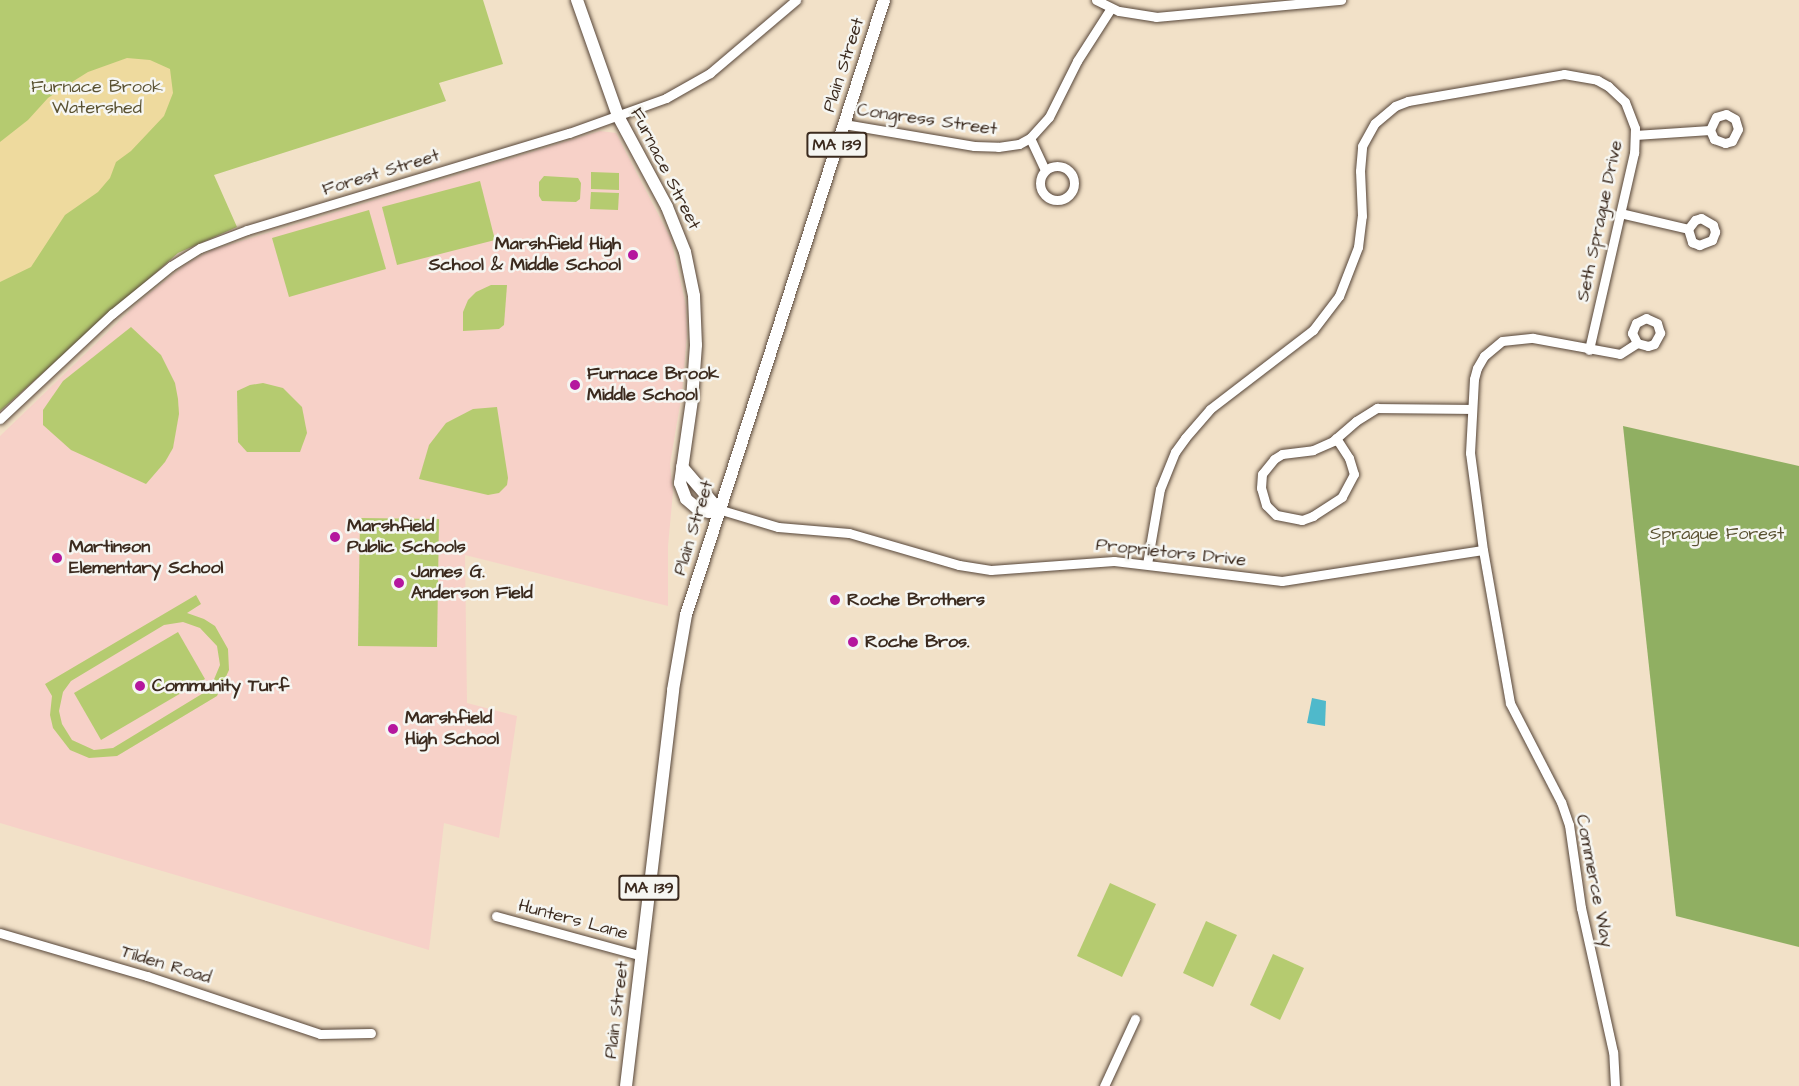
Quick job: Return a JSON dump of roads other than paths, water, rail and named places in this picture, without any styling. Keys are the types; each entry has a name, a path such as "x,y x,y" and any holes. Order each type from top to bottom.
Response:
{"main road":[{"name":"Furnace Street","path":"577,0 618,116 678,230 690,275 695,315 696,359 680,483 686,499 705,511 718,509"},
{"name":"Plain Street","path":"626,1086 680,645 686,615 718,509 884,0"},
{"path":"682,467 718,509"}],"street":[{"name":"Forest Street","path":"0,419 112,314 171,266 200,248 255,228 618,116 674,94 700,80 796,0"},
{"path":"1096,0 1111,8 1137,15 1175,16 1341,0"},
{"path":"1046,170 1030,138 1049,117 1077,62 1111,8"},
{"name":"Seth Sprague Drive","path":"1148,564 1160,489 1175,452 1210,409 1313,330 1339,296 1358,248 1362,216 1360,160 1362,146 1368,133 1384,114 1408,101 1548,75 1577,74 1597,80 1617,93 1631,115 1635,135 1634,153 1589,350"},
{"name":"Congress Street","path":"844,124 987,147 1009,147 1030,138"},
{"path":"1635,135 1710,130"},
{"path":"1620,213 1688,229"},
{"name":"Commerce Way","path":"1616,1086 1613,1052 1581,908 1569,825 1561,802 1510,703 1471,460 1472,409 1477,368 1484,356 1502,341 1533,338 1620,354 1637,343"},
{"path":"1336,438 1349,458 1354,474 1342,497 1313,516 1302,520 1276,515 1266,505 1261,488 1263,474 1274,459 1282,454 1313,450 1336,438 1356,421 1377,408 1472,409"},
{"name":"Proprietors Drive","path":"718,509 778,527 849,533 977,568 1008,570 1098,560 1282,581 1484,550"},
{"name":"Hunters Lane","path":"496,916 642,956"},
{"name":"Tilden Road","path":"0,933 147,976 320,1034 371,1033"},
{"path":"1104,1086 1135,1019"}],"water":[{"path":"1312,698 1326,701 1325,726 1307,723"}],"place":[{"name":"Marshfield High School & Middle School","path":"633,255"},
{"name":"Furnace Brook Middle School","path":"575,385"},
{"name":"Marshfield Public Schools","path":"335,537"},
{"name":"Martinson Elementary School","path":"57,558"},
{"name":"James G. Anderson Field","path":"399,583"},
{"name":"Roche Brothers","path":"835,600"},
{"name":"Roche Bros.","path":"853,642"},
{"name":"Community Turf","path":"140,686"},
{"name":"Marshfield High School","path":"393,729"}],"park label":[{"name":"Furnace Brook Watershed","path":"97,98"},
{"name":"Sprague Forest","path":"1717,534"}]}
